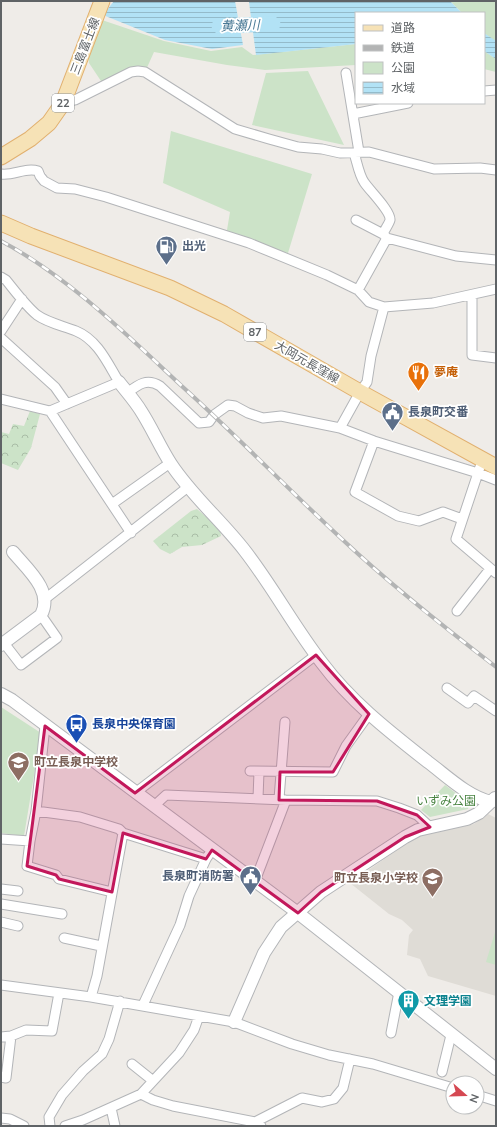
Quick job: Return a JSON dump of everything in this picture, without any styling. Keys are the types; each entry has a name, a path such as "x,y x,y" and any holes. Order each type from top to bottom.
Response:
{"main road":[{"name":"三島富士線","path":"1,157 30,139 49,123 63,103 102,1"},
{"name":"大岡元長窪線","path":"1,223 31,236 170,288 224,314 360,392 486,467"}],"street":[{"path":"63,103 75,100 131,72 145,72 235,129 269,139 298,147 322,149 340,153 369,152 434,169 480,168 496,170"},
{"path":"346,73 353,114 357,152 363,182 373,192 374,196 389,214 390,219 385,236 358,290"},
{"path":"485,91 496,90"},
{"path":"353,114 403,104"},
{"path":"1,174 11,174 33,169 38,171 44,181 57,188 75,188 249,243 327,275 358,290 369,302 384,307 432,303 496,290"},
{"path":"356,220 385,236 456,256 496,260"},
{"path":"1,277 6,280 37,315 50,322 78,332 89,339 101,352 119,382 141,410 170,463 188,487 228,530 245,551 316,655 343,688 370,714 463,790 481,799 494,800"},
{"path":"472,295 472,355 496,358"},
{"path":"1,331 22,299"},
{"path":"340,428 367,382 371,356 384,307"},
{"path":"1,338 55,388 67,404"},
{"path":"1,399 50,411 119,382"},
{"path":"127,393 146,382 154,382 199,424 209,422 214,415 228,405 235,406 248,413 263,418 281,416 340,428 374,441 486,467 496,480"},
{"path":"50,411 131,533"},
{"path":"374,441 355,492 398,516 419,521 443,512 462,519"},
{"path":"112,504 170,463"},
{"path":"457,611 493,571 456,539 462,519 486,467"},
{"path":"45,599 188,487"},
{"path":"13,552 40,585 45,599 44,610 41,615 2,644 22,665 57,638 41,615"},
{"path":"135,793 316,655"},
{"path":"447,688 468,704 474,696 496,711"},
{"path":"1,694 12,700 154,806 209,855 255,881 298,913 496,1070"},
{"path":"258,798 254,772 333,772 346,746 370,714"},
{"path":"255,881 282,800 280,772 284,722"},
{"path":"45,726 36,810 27,866 56,875 59,879 112,892"},
{"path":"154,806 166,795 377,802 417,815 430,827"},
{"path":"234,1022 264,953 281,927 321,892 418,830 467,819 479,813 494,800"},
{"path":"36,810 80,818 120,829 123,833 209,855"},
{"path":"92,997 123,833"},
{"path":"1,842 1,839 30,840"},
{"path":"143,1005 180,925 189,896 209,855"},
{"path":"1,888 18,891"},
{"path":"1,904 62,914"},
{"path":"1,922 18,926"},
{"path":"64,938 101,946"},
{"path":"1,985 120,1001 234,1022 292,1044 350,1060 373,1064 445,1086"},
{"path":"1,1037 11,1036 26,1030 52,1031 59,993"},
{"path":"391,1033 398,998"},
{"path":"50,1126 49,1118 62,1095 83,1071 102,1054 109,1039 120,1001"},
{"path":"65,1126 83,1120 141,1094 152,1080 179,1054 194,1030 199,1016"},
{"path":"442,1072 451,1035"},
{"path":"1,1078 6,1078 11,1036"},
{"path":"141,1094 152,1100 173,1106 258,1124 302,1098 322,1102 334,1099 343,1088 350,1060"},
{"path":"132,1064 152,1080"},
{"path":"485,1098 496,1101"},
{"path":"111,1108 115,1126"},
{"path":"1,1118 10,1119 24,1126"}],"highlighted area":[{"path":"316,655 369,714 333,772 280,772 279,800 377,801 417,815 430,827 405,837 321,892 298,913 212,850 206,859 123,833 112,892 59,879 56,875 27,866 45,726 135,793"}],"shaded area":[{"name":"町立長泉小学校","path":"488,814 496,818 496,996 428,976 420,959 407,955 409,935 413,930 402,920 389,914 350,883 416,837 474,824"}],"green space":[{"path":"450,1 496,1 496,42 485,34 485,12 461,12"},
{"path":"102,20 164,41 211,51 242,47 253,55 355,44 355,65 265,70 154,52 145,72 103,84 89,63 88,55"},
{"path":"485,52 496,59 496,72 485,69"},
{"path":"308,71 344,145 252,125 266,73"},
{"path":"171,131 312,174 288,253 226,236 230,212 163,183"},
{"path":"30,411 40,414 31,448 18,470 1,463 1,432 9,434 13,424 24,426"},
{"path":"197,509 220,529 221,536 202,545 182,547 170,554 160,549 153,541 191,511"},
{"name":"町立長泉中学校","path":"1,707 41,733 24,836 1,833"},
{"name":"いずみ公園","path":"445,785 469,803 468,809 430,817 421,810"},
{"path":"496,929 496,965 486,962"}],"water":[{"path":"114,1 235,1 243,45 212,49 165,40 103,15"},
{"path":"450,1 461,12 355,12 355,44 256,55 249,2"},
{"path":"485,34 496,41 496,59 485,52"}],"waterway":[{"name":"黄瀬川","path":"219,26 273,24"}],"railway":[{"path":"1,241 51,272 98,309 205,408 362,558 418,606 496,667"}],"place":[{"name":"出光","path":"166,266"},
{"name":"夢庵","path":"418,392"},
{"name":"長泉町交番","path":"392,432"},
{"name":"長泉中央保育園","path":"77,744"},
{"name":"町立長泉中学校","path":"18,782"},
{"name":"長泉町消防署","path":"250,896"},
{"name":"町立長泉小学校","path":"433,898"},
{"name":"文理学園","path":"409,1020"}]}
